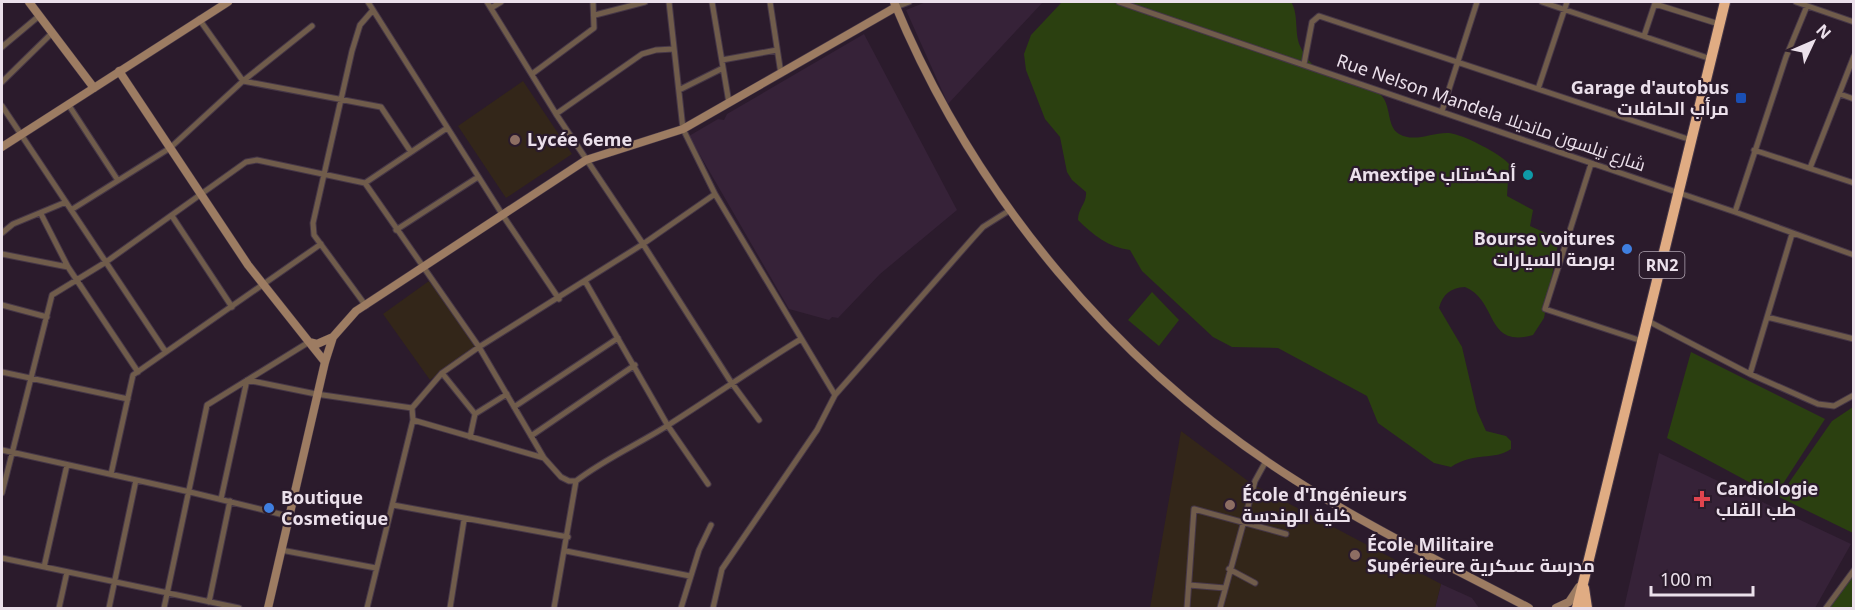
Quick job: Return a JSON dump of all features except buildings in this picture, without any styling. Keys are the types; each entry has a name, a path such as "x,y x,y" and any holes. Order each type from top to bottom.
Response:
{"highway":[{"name":"RN2","path":"1577,609 1725,2"},
{"path":"1584,581 1587,609"}],"street":[{"path":"29,2 94,88"},
{"path":"2,147 228,2"},
{"path":"368,2 478,177 559,299"},
{"path":"486,2 586,160 731,382 759,420"},
{"path":"491,8 501,2"},
{"path":"532,74 588,35 594,28 593,2"},
{"path":"595,15 645,2"},
{"path":"669,2 683,129 715,194 835,395"},
{"path":"712,2 729,104"},
{"path":"770,2 781,75"},
{"path":"268,609 325,362 333,337 356,311 586,160 683,129 781,75 895,4 909,2"},
{"name":"Rue Nelson Mandela شارع نيلسون مانديلا","path":"1119,2 1442,111 1854,255"},
{"path":"1442,111 1477,2"},
{"path":"1542,2 1711,60"},
{"path":"1538,89 1567,2"},
{"path":"1796,2 1854,22"},
{"path":"1820,10 1824,2"},
{"path":"1644,36 1655,3 1720,24"},
{"path":"895,4 956,127 1010,210 1068,282 1130,348 1183,398 1266,461 1370,525 1528,609"},
{"path":"1735,212 1754,150 1807,6"},
{"path":"366,306 314,235 313,223 360,25 373,10"},
{"path":"2,48 39,16"},
{"path":"1304,64 1312,22 1319,16 1691,140"},
{"path":"199,20 243,81 381,107 411,152"},
{"path":"71,210 117,179 170,148 243,81 312,26"},
{"path":"2,82 52,33"},
{"path":"556,114 642,54 674,49"},
{"path":"722,60 777,50"},
{"path":"1810,168 1854,56"},
{"path":"679,90 723,68"},
{"path":"119,71 264,285 325,362"},
{"path":"1840,94 1854,99"},
{"path":"68,104 117,179"},
{"path":"2,106 165,351"},
{"path":"365,183 447,128"},
{"path":"1754,150 1854,183"},
{"path":"2,493 52,295 106,262 252,160 365,183 421,267 479,347 544,458 561,477 569,482 576,481 603,460 668,426 731,382 801,339"},
{"path":"1591,164 1545,309 1642,341"},
{"path":"396,230 478,177"},
{"path":"367,609 413,420 412,408 442,373 479,347 559,299 715,194"},
{"path":"2,233 13,224 66,202"},
{"path":"712,609 722,569 817,430 835,395 983,227 1010,210"},
{"path":"41,214 68,267 138,372"},
{"path":"171,216 231,307"},
{"path":"1750,374 1792,234"},
{"path":"111,474 131,379 165,351 321,244"},
{"path":"2,254 68,267"},
{"path":"585,281 668,426 708,484"},
{"path":"2,305 47,317"},
{"path":"1767,317 1854,339"},
{"path":"1648,321 1750,374 1824,406 1834,406 1854,395"},
{"path":"164,609 207,405 309,342 317,344 333,337"},
{"path":"514,406 618,338"},
{"path":"531,435 635,365"},
{"path":"2,372 128,399"},
{"path":"442,373 475,414"},
{"path":"247,380 316,394 412,408"},
{"path":"221,499 247,380"},
{"path":"470,437 475,414 507,394"},
{"path":"413,420 544,458"},
{"path":"2,450 288,516"},
{"path":"1220,609 1255,481 1266,461"},
{"path":"44,567 67,465"},
{"path":"109,609 112,582 136,480"},
{"path":"554,609 566,551 576,481"},
{"path":"209,602 230,501"},
{"path":"393,505 464,520 568,537"},
{"path":"1187,609 1194,509 1286,534"},
{"path":"450,609 464,520"},
{"path":"681,609 690,576 711,525"},
{"path":"281,549 376,568"},
{"path":"566,551 690,576"},
{"path":"2,558 239,609"},
{"path":"1229,570 1255,584"},
{"path":"1826,609 1854,570"},
{"path":"59,609 67,572"},
{"path":"1556,609 1569,602 1584,581"},
{"path":"1189,585 1224,588"},
{"path":"1519,603 1536,609"}],"shaded area":[{"path":"926,2 1043,2 948,104 906,10"},
{"path":"864,34 957,210 880,274 838,318 832,317 829,320 789,309 689,136 718,119 724,120 727,114"},
{"name":"Lycée 6eme","path":"523,81 572,154 506,198 458,126"},
{"path":"429,281 477,346 430,380 383,314"},
{"name":"École d'Ingénieurs كلية الهندسة","path":"1181,431 1252,484 1441,584 1435,608 1150,608"},
{"name":"Cardiologie طب القلب","path":"1659,453 1851,544 1815,608 1624,608"},
{"path":"1441,584 1472,598 1479,608 1435,608"}],"green space":[{"path":"1062,2 1291,2 1295,12 1298,41 1308,59 1327,74 1370,87 1380,94 1386,104 1392,126 1399,134 1411,138 1443,133 1455,134 1490,150 1505,160 1509,164 1507,196 1533,210 1530,226 1559,239 1544,318 1533,335 1518,337 1507,335 1493,321 1483,302 1465,287 1448,293 1439,308 1462,347 1477,411 1486,431 1506,436 1511,441 1511,449 1498,455 1468,459 1451,467 1434,463 1378,423 1367,396 1278,348 1232,347 1213,337 1142,271 1130,250 1101,240 1089,231 1078,220 1086,192 1072,180 1067,172 1060,137 1045,119 1026,70 1024,54 1031,35"},
{"path":"1152,292 1179,320 1159,346 1128,320"},
{"path":"1691,352 1825,419 1775,496 1667,438"},
{"path":"1853,407 1853,533 1779,497 1832,421"},
{"path":"1853,573 1853,608 1825,608"}],"place":[{"name":"Garage d'autobus مرأب الحافلات","path":"1741,98"},
{"name":"Lycée 6eme","path":"515,140"},
{"name":"Amextipe أمكستاب","path":"1528,175"},
{"name":"Bourse voitures بورصة السيارات","path":"1627,249"},
{"name":"Cardiologie طب القلب","path":"1702,499"},
{"name":"École d'Ingénieurs كلية الهندسة","path":"1230,505"},
{"name":"Boutique Cosmetique","path":"269,508"},
{"name":"École Militaire Supérieure مدرسة عسكرية","path":"1355,555"}]}
